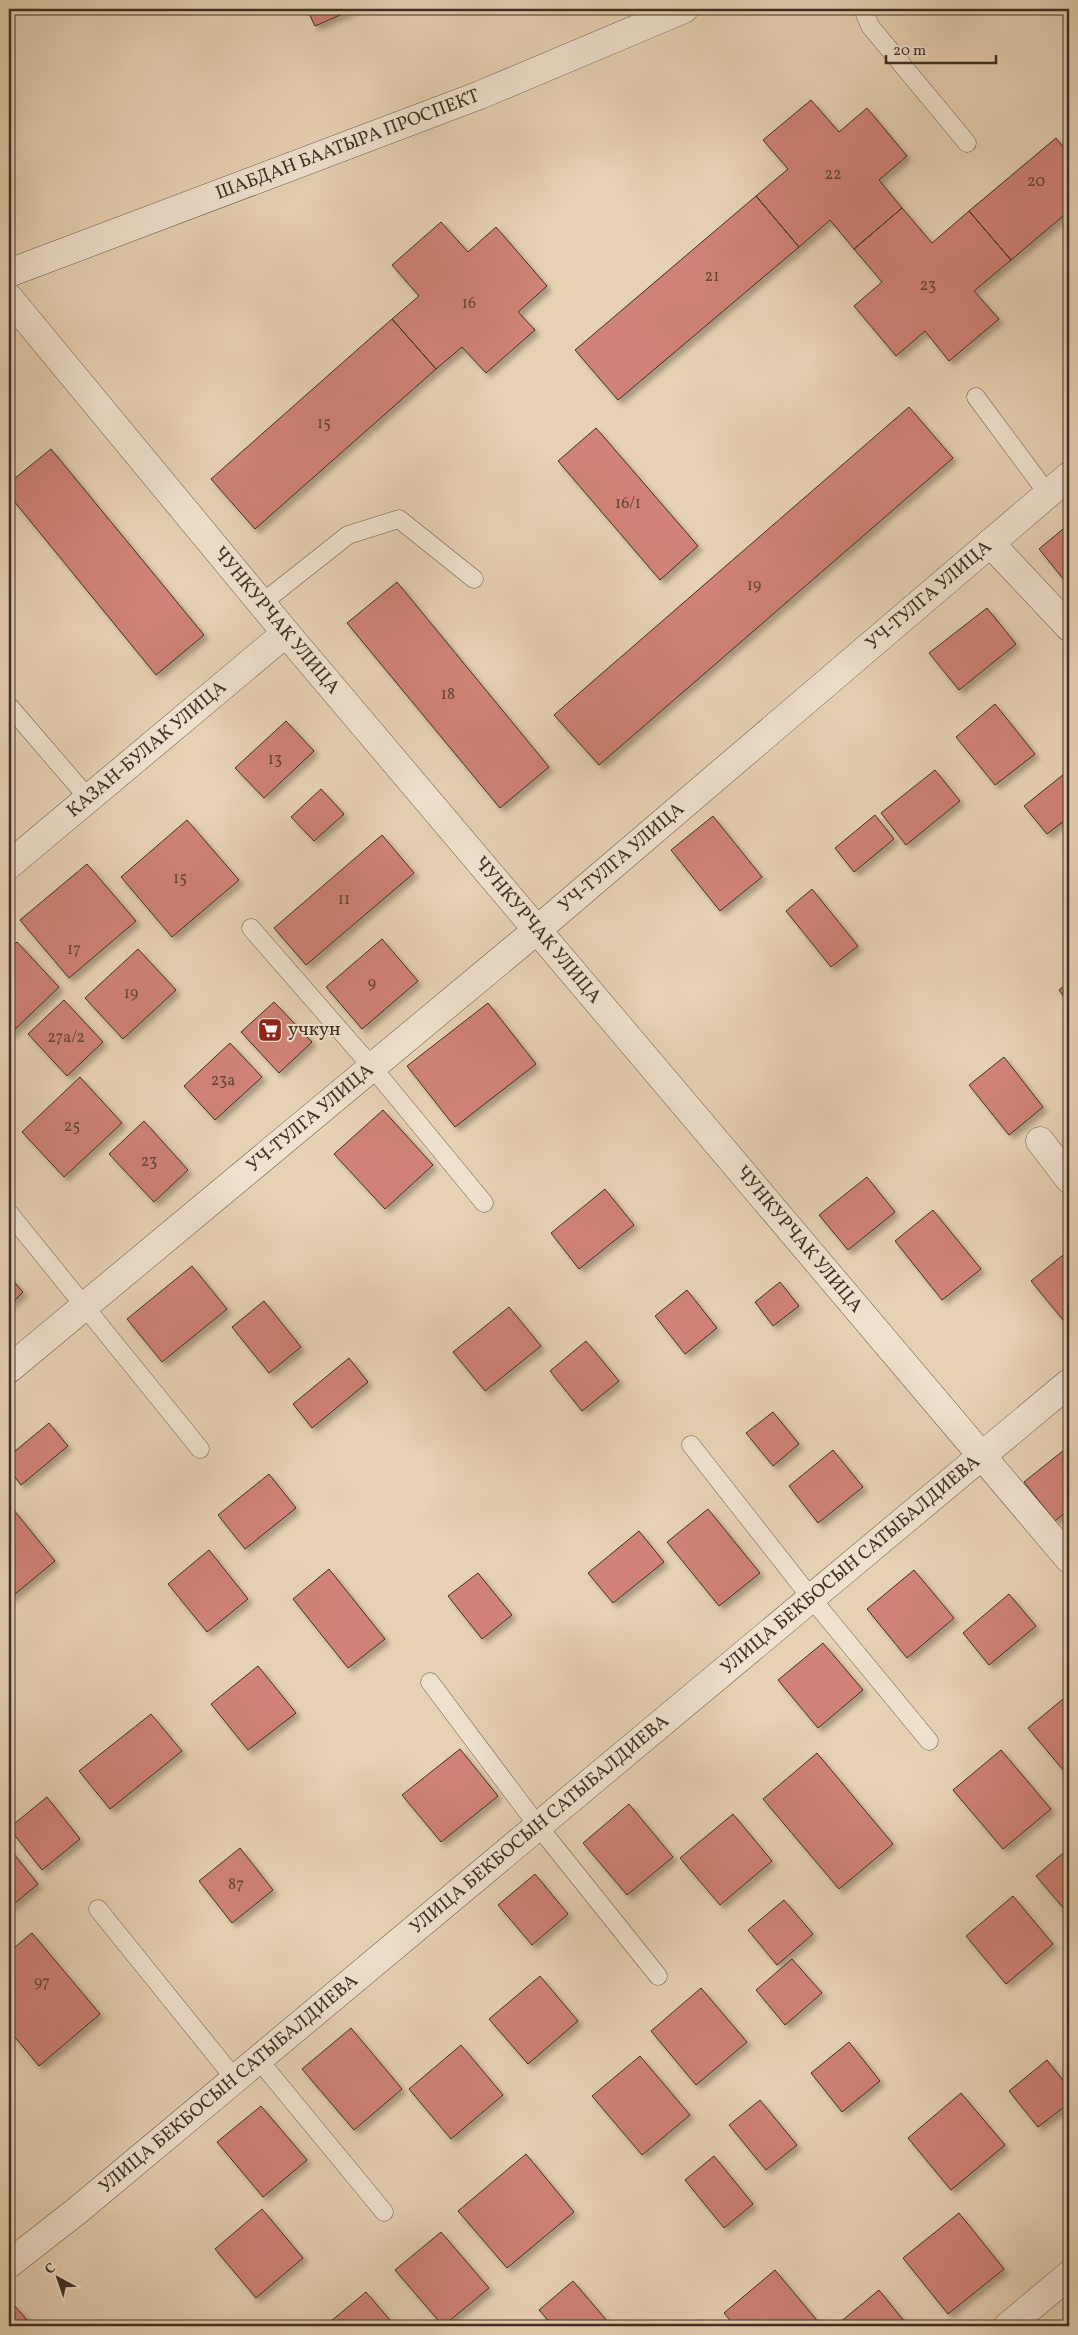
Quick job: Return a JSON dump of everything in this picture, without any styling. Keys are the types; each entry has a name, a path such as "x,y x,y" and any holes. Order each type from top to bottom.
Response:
{"street":[{"name":"ШАБДАН БААТЫРА ПРОСПЕКТ","path":"9,273 480,95 684,9"},
{"name":"ЧУНКУРЧАК УЛИЦА","path":"9,298 286,633 1069,1558"},
{"name":"УЧ-ТУЛГА УЛИЦА","path":"9,1369 537,930 1069,476"},
{"path":"990,543 1069,627"},
{"name":"КАЗАН-БУЛАК УЛИЦА","path":"9,866 286,633"},
{"path":"1040,1142 1069,1179"},
{"name":"УЛИЦА БЕКБОСЫН САТЫБАЛДИЕВА","path":"9,2264 86,2203 1069,1383"},
{"path":"1008,2326 1069,2275"}],"lane":[{"path":"863,9 870,26 967,143"},
{"path":"976,397 1048,494"},
{"path":"262,603 348,536 399,519 474,579"},
{"path":"9,706 88,799"},
{"path":"251,928 372,1067 484,1203"},
{"path":"9,1212 200,1449"},
{"path":"691,1445 812,1599 929,1740"},
{"path":"430,1682 538,1826 658,1976"},
{"path":"98,1909 234,2079"},
{"path":"258,2059 384,2212"}],"building":[{"path":"307,9 354,9 315,26"},
{"path":"811,100 839,132 867,108 907,156 879,180 902,208 854,249 830,220 799,247 756,196 788,169 763,140"},
{"path":"1056,138 1069,154 1069,211 1011,260 969,211"},
{"path":"756,196 799,247 618,400 575,350"},
{"path":"902,208 932,243 969,211 1011,260 974,291 999,319 949,361 925,331 896,356 854,306 882,282 854,249"},
{"path":"441,222 468,252 496,227 547,286 518,312 535,330 486,373 462,347 436,369 392,319 419,296 392,265"},
{"path":"392,319 436,369 255,529 211,479"},
{"path":"909,407 953,458 599,765 554,715"},
{"path":"596,428 698,546 660,580 558,461"},
{"path":"51,449 204,635 156,675 9,495 9,483"},
{"path":"1069,524 1069,586 1039,549"},
{"path":"397,582 549,767 500,808 347,623"},
{"path":"987,608 1016,644 959,690 929,653"},
{"path":"995,704 1035,754 995,785 956,737"},
{"path":"286,721 314,751 264,798 235,768"},
{"path":"935,770 960,801 906,845 881,813"},
{"path":"1064,774 1069,781 1069,817 1047,834 1024,806"},
{"path":"321,789 344,814 314,841 291,817"},
{"path":"875,815 894,839 854,872 835,848"},
{"path":"713,816 762,877 720,911 671,850"},
{"path":"187,820 239,880 172,937 121,877"},
{"path":"382,835 414,873 306,965 274,928"},
{"path":"87,864 136,921 69,978 20,920"},
{"path":"812,889 858,946 831,967 786,911"},
{"path":"382,939 418,981 362,1029 326,987"},
{"path":"17,942 59,987 9,1035 9,950"},
{"path":"138,949 176,990 123,1039 85,998"},
{"path":"1069,982 1069,1004 1059,990"},
{"path":"64,1000 103,1042 67,1076 28,1034"},
{"path":"274,1002 312,1042 279,1073 241,1032"},
{"path":"488,1003 536,1064 455,1127 407,1066"},
{"path":"230,1043 262,1077 215,1120 184,1086"},
{"path":"1004,1057 1043,1107 1009,1135 969,1085"},
{"path":"80,1077 122,1123 64,1177 22,1132"},
{"path":"383,1110 433,1165 385,1209 334,1154"},
{"path":"144,1121 188,1170 154,1202 109,1154"},
{"path":"867,1177 895,1212 848,1250 819,1215"},
{"path":"605,1189 634,1225 579,1269 551,1233"},
{"path":"933,1210 981,1269 942,1300 895,1241"},
{"path":"1068,1251 1069,1325 1068,1326 1031,1281"},
{"path":"192,1266 227,1309 162,1362 127,1319"},
{"path":"9,1276 23,1292 9,1306"},
{"path":"780,1282 799,1306 773,1326 755,1302"},
{"path":"687,1290 717,1328 685,1354 655,1316"},
{"path":"264,1301 301,1347 269,1373 232,1327"},
{"path":"509,1307 541,1346 485,1391 453,1352"},
{"path":"586,1341 619,1381 582,1411 550,1371"},
{"path":"349,1358 368,1382 312,1428 293,1404"},
{"path":"773,1412 799,1444 773,1466 746,1433"},
{"path":"49,1423 68,1446 21,1485 9,1469 9,1456"},
{"path":"1069,1446 1069,1509 1055,1521 1024,1482"},
{"path":"833,1450 863,1487 818,1523 789,1486"},
{"path":"269,1474 296,1508 245,1549 218,1515"},
{"path":"13,1509 55,1561 9,1599 9,1513"},
{"path":"708,1509 760,1573 719,1606 667,1542"},
{"path":"639,1531 664,1562 613,1603 588,1573"},
{"path":"209,1550 248,1599 207,1632 168,1584"},
{"path":"329,1569 385,1639 348,1668 293,1599"},
{"path":"914,1570 954,1618 907,1658 867,1609"},
{"path":"478,1573 512,1615 482,1639 448,1596"},
{"path":"1009,1594 1036,1626 989,1665 963,1633"},
{"path":"823,1643 863,1690 818,1728 778,1680"},
{"path":"258,1666 296,1713 248,1750 211,1704"},
{"path":"1069,1694 1069,1777 1028,1728"},
{"path":"151,1714 182,1751 110,1809 79,1771"},
{"path":"460,1749 498,1796 441,1842 402,1795"},
{"path":"1001,1750 1051,1809 1003,1849 953,1790"},
{"path":"817,1753 893,1844 839,1889 763,1799"},
{"path":"47,1797 80,1839 42,1870 9,1828"},
{"path":"629,1804 673,1857 627,1895 583,1843"},
{"path":"733,1814 772,1861 720,1905 680,1858"},
{"path":"9,1848 38,1884 9,1908"},
{"path":"240,1848 273,1890 232,1923 199,1881"},
{"path":"1069,1848 1069,1908 1066,1911 1036,1876"},
{"path":"535,1874 568,1914 532,1945 498,1905"},
{"path":"1013,1896 1053,1944 1006,1984 966,1936"},
{"path":"784,1900 813,1934 777,1965 748,1930"},
{"path":"32,1933 100,2014 39,2066 9,2030 9,1952"},
{"path":"792,1959 822,1993 785,2025 756,1990"},
{"path":"540,1976 578,2021 528,2064 489,2019"},
{"path":"701,1988 747,2042 696,2085 651,2031"},
{"path":"351,2028 402,2089 354,2130 302,2069"},
{"path":"849,2042 880,2081 842,2112 811,2073"},
{"path":"461,2045 503,2095 451,2139 409,2089"},
{"path":"640,2056 690,2115 642,2155 592,2096"},
{"path":"1047,2060 1069,2088 1069,2103 1038,2127 1009,2091"},
{"path":"961,2093 1005,2145 951,2190 908,2138"},
{"path":"760,2100 797,2145 766,2170 729,2125"},
{"path":"261,2106 307,2160 263,2197 217,2142"},
{"path":"526,2154 574,2212 507,2268 458,2211"},
{"path":"714,2156 753,2204 724,2228 685,2180"},
{"path":"262,2209 303,2258 256,2298 215,2249"},
{"path":"959,2213 1004,2269 948,2314 903,2258"},
{"path":"441,2232 489,2288 443,2326 395,2270"},
{"path":"775,2270 820,2324 817,2326 735,2326 724,2313"},
{"path":"573,2281 608,2322 603,2326 553,2326 539,2310"},
{"path":"879,2290 908,2326 841,2326 839,2323"},
{"path":"366,2292 395,2326 325,2326"},
{"path":"15,2306 32,2326 9,2326 9,2311"}],"place":[{"name":"учкун","path":"270,1030"}]}
